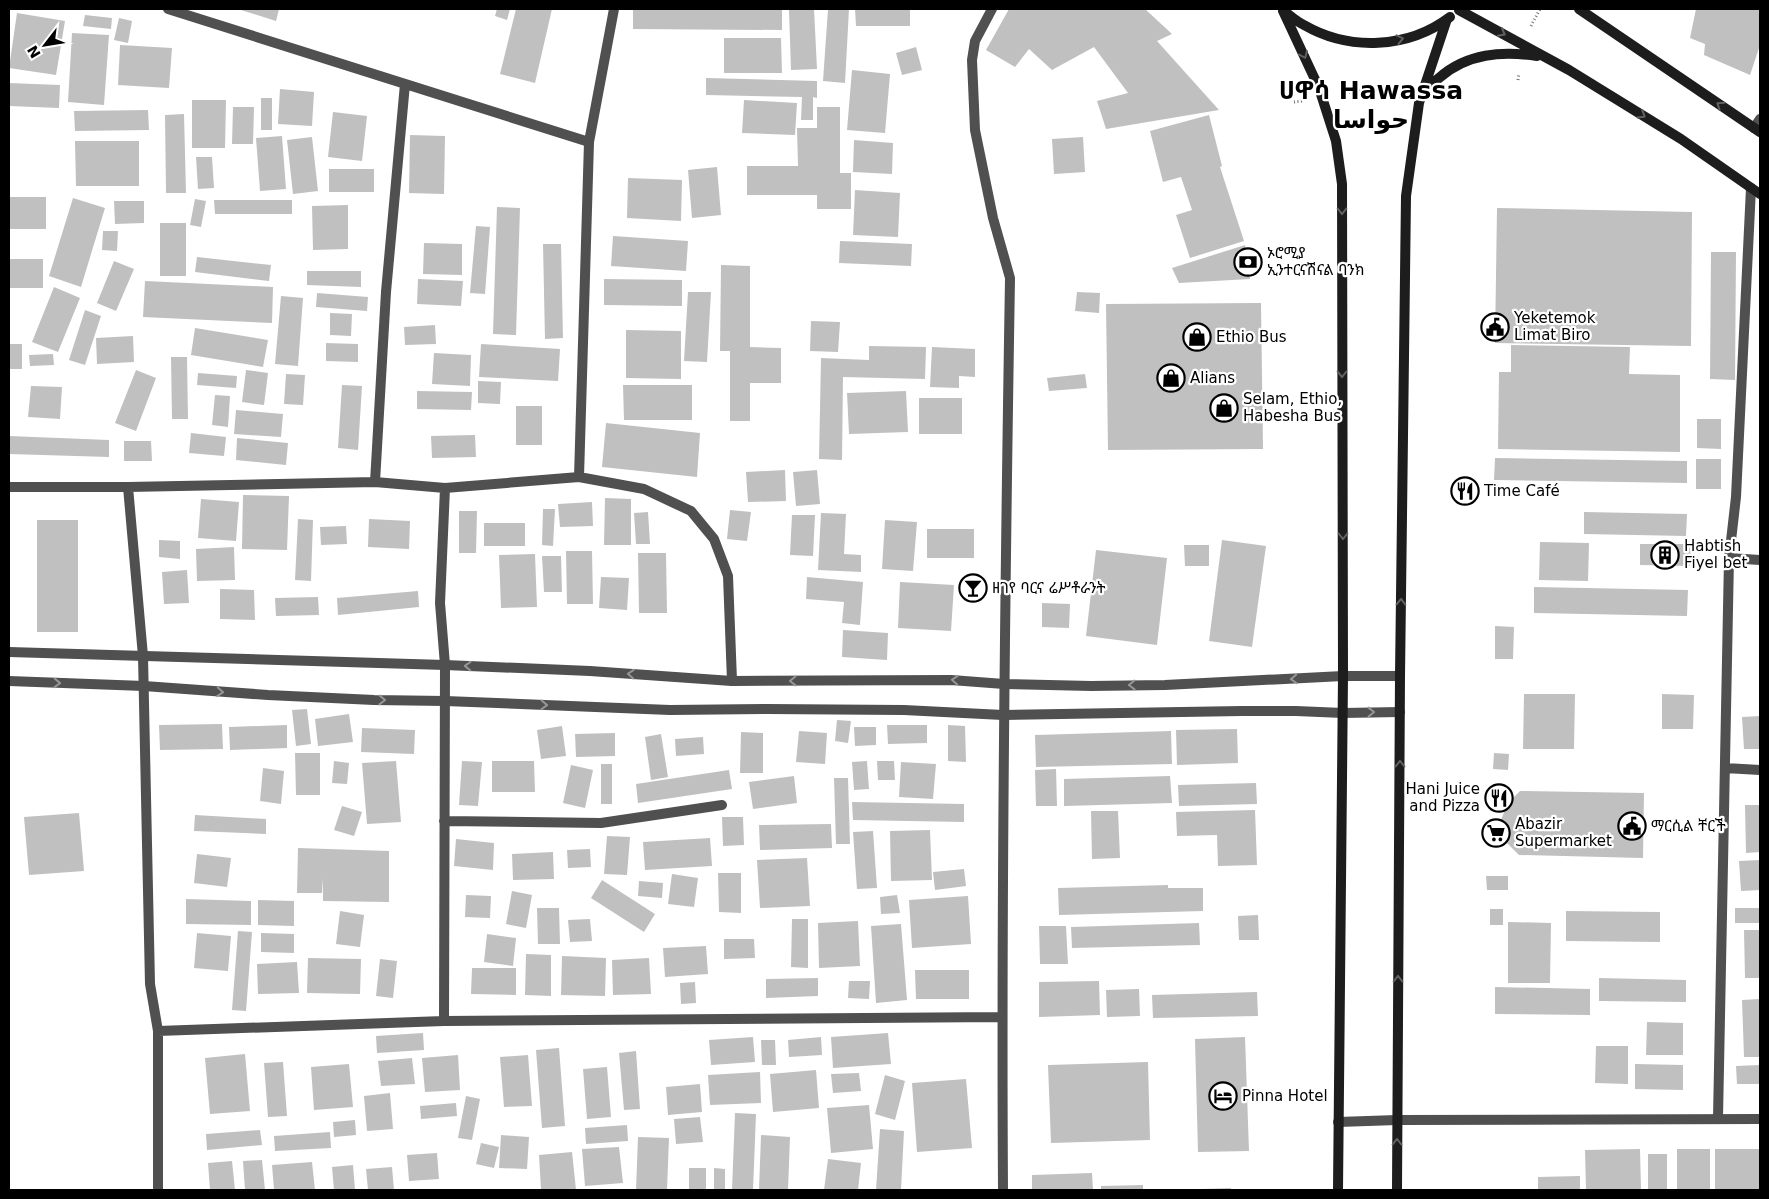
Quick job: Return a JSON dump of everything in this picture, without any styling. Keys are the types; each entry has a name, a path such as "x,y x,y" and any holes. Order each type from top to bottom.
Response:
{"main road":[{"path":"1579,9 1758,126"},
{"path":"1282,10 1304,25 1327,36 1352,42 1376,44 1402,40 1426,32 1460,10 1545,57 1681,139 1756,191"},
{"path":"1282,10 1319,88 1336,140 1342,184 1343,713 1338,1190"},
{"path":"1397,1190 1400,676 1406,196 1419,103 1448,19"},
{"path":"1419,103 1438,78 1471,58 1500,53 1520,53 1545,57"}],"street":[{"path":"168,9 589,142"},
{"path":"579,477 589,142 614,9"},
{"path":"992,9 975,41 972,60 975,130 993,218 1010,278 1004,684 1003,1190"},
{"path":"375,482 386,292 405,84"},
{"path":"1718,1118 1729,558 1736,497 1756,191"},
{"path":"9,487 128,487 375,482 444,488 579,477 644,489 691,510 714,539 728,576 732,681"},
{"path":"128,487 143,656 150,984 158,1030 158,1190"},
{"path":"444,488 440,602 445,666 444,1021"},
{"path":"1729,558 1760,560"},
{"path":"9,652 445,666 590,672 732,681 951,680 1004,684 1090,686 1165,685 1343,676 1400,676"},
{"path":"9,681 144,686 374,700 670,710 904,710 1004,715 1296,710 1343,713 1400,712"},
{"path":"1725,768 1760,770"},
{"path":"444,821 601,823 722,805"},
{"path":"158,1030 444,1021 1002,1018"},
{"path":"1338,1122 1397,1120 1760,1119"}],"path":[{"path":"1294,102 1370,88 1419,103"}],"building":[{"path":"238,9 279,9 276,21"},
{"path":"497,9 510,9 507,20 495,16"},
{"path":"516,9 552,9 535,83 500,74"},
{"path":"633,9 782,9 782,30 633,29"},
{"path":"814,9 817,69 791,70 789,10"},
{"path":"828,9 849,9 845,83 823,81"},
{"path":"855,9 910,9 910,26 856,26"},
{"path":"1009,9 1145,9 1172,34 1157,41 1219,110 1106,129 1097,101 1128,93 1094,47 1052,70 1029,49 1015,67 986,50"},
{"path":"1696,9 1760,9 1760,45 1750,75 1704,55 1705,44 1690,38"},
{"path":"17,13 65,21 56,75 9,68"},
{"path":"85,15 112,18 111,29 83,26"},
{"path":"119,18 132,21 128,43 114,40"},
{"path":"72,33 109,35 104,105 68,102"},
{"path":"724,38 781,38 782,73 724,73"},
{"path":"120,45 172,48 169,88 118,85"},
{"path":"916,47 922,70 902,75 896,53"},
{"path":"852,70 890,74 885,133 847,130"},
{"path":"706,78 817,81 817,98 813,97 813,120 801,120 802,97 706,95"},
{"path":"9,83 60,85 59,108 9,106"},
{"path":"280,89 314,92 312,126 278,124"},
{"path":"261,98 272,98 272,130 261,130"},
{"path":"192,100 226,100 225,148 192,148"},
{"path":"744,100 797,103 795,135 742,133"},
{"path":"233,107 254,107 253,144 232,144"},
{"path":"817,107 840,107 840,173 851,173 851,209 817,209 817,195 747,195 747,166 798,166 797,128 817,128"},
{"path":"148,110 149,130 75,131 74,111"},
{"path":"333,112 367,116 362,161 328,157"},
{"path":"184,114 186,193 166,193 165,115"},
{"path":"1209,115 1222,166 1220,167 1244,241 1190,258 1176,215 1192,210 1181,177 1163,182 1150,131"},
{"path":"410,135 445,136 444,194 409,193"},
{"path":"282,136 286,189 260,191 256,138"},
{"path":"312,137 318,191 293,194 287,140"},
{"path":"1083,137 1085,172 1054,174 1052,139"},
{"path":"854,140 893,143 892,174 853,172"},
{"path":"75,141 139,141 139,186 76,186"},
{"path":"196,157 212,157 214,188 198,189"},
{"path":"717,167 721,215 692,218 688,170"},
{"path":"329,169 374,169 374,192 329,192"},
{"path":"628,178 682,180 681,221 627,218"},
{"path":"855,190 900,193 898,237 853,235"},
{"path":"9,197 46,197 46,229 9,229"},
{"path":"73,198 105,208 81,287 49,276"},
{"path":"195,199 206,201 201,227 190,225"},
{"path":"214,200 292,200 292,214 215,214"},
{"path":"114,201 144,201 144,223 115,224"},
{"path":"348,205 348,249 313,250 312,206"},
{"path":"497,207 520,208 516,335 493,334"},
{"path":"1497,208 1692,212 1691,346 1495,343"},
{"path":"160,223 186,223 186,276 160,276"},
{"path":"476,226 490,227 485,294 470,293"},
{"path":"103,231 118,231 117,251 102,250"},
{"path":"613,236 688,241 686,271 611,266"},
{"path":"840,241 912,244 911,266 839,263"},
{"path":"424,243 462,244 462,275 423,274"},
{"path":"543,244 561,244 563,338 545,339"},
{"path":"1245,245 1250,279 1179,283 1172,268"},
{"path":"1711,252 1736,252 1735,380 1710,379"},
{"path":"197,257 271,265 269,281 195,272"},
{"path":"9,259 43,259 43,288 9,288"},
{"path":"114,261 134,269 116,311 97,303"},
{"path":"721,265 750,266 750,347 781,348 781,383 750,383 750,421 730,421 730,351 720,351"},
{"path":"307,271 361,271 361,287 307,285"},
{"path":"418,279 463,281 461,306 417,304"},
{"path":"604,279 682,280 682,306 604,305"},
{"path":"145,281 273,287 272,323 143,317"},
{"path":"54,287 80,298 58,352 32,342"},
{"path":"688,292 711,292 707,362 684,361"},
{"path":"1077,292 1100,293 1099,313 1075,311"},
{"path":"317,293 368,297 367,311 316,307"},
{"path":"281,296 303,298 298,366 275,364"},
{"path":"1261,303 1263,449 1108,450 1106,304"},
{"path":"85,310 101,316 85,365 69,360"},
{"path":"330,313 352,314 351,336 330,335"},
{"path":"811,321 840,322 838,352 810,351"},
{"path":"435,325 436,344 405,345 404,327"},
{"path":"195,328 268,340 263,367 191,355"},
{"path":"626,330 681,331 681,379 626,378"},
{"path":"133,336 134,362 97,364 96,338"},
{"path":"326,343 358,344 358,362 326,361"},
{"path":"9,344 22,344 22,369 9,369"},
{"path":"481,344 560,349 558,381 479,377"},
{"path":"1511,345 1630,347 1629,374 1680,375 1680,452 1498,449 1499,372 1511,372"},
{"path":"869,346 926,347 925,379 843,377 842,460 819,459 821,358 869,360"},
{"path":"932,347 975,349 975,377 959,376 959,388 930,387"},
{"path":"434,353 471,355 470,386 432,384"},
{"path":"53,354 54,365 30,366 29,355"},
{"path":"171,357 187,357 188,419 172,419"},
{"path":"136,370 156,378 136,431 115,423"},
{"path":"246,370 268,373 264,405 242,402"},
{"path":"198,373 237,376 236,388 197,385"},
{"path":"286,374 305,375 303,405 284,404"},
{"path":"1085,374 1087,388 1049,391 1047,378"},
{"path":"478,381 501,382 500,404 478,403"},
{"path":"342,385 362,386 358,450 338,448"},
{"path":"623,385 692,385 692,420 624,420"},
{"path":"31,386 62,387 60,419 28,417"},
{"path":"417,391 472,392 471,410 417,409"},
{"path":"906,391 908,432 849,434 847,393"},
{"path":"215,395 230,396 228,427 212,425"},
{"path":"919,398 962,398 962,434 919,434"},
{"path":"516,406 542,406 542,445 516,445"},
{"path":"236,410 283,414 281,437 234,434"},
{"path":"1697,419 1721,419 1721,449 1697,448"},
{"path":"606,423 700,433 697,477 602,467"},
{"path":"191,433 226,437 224,456 189,453"},
{"path":"475,435 476,457 432,458 431,436"},
{"path":"9,436 109,440 109,457 9,454"},
{"path":"237,438 288,443 286,465 236,460"},
{"path":"124,441 151,441 152,461 124,461"},
{"path":"1495,458 1687,461 1687,483 1494,480"},
{"path":"1696,459 1721,459 1721,489 1696,489"},
{"path":"785,470 786,501 748,502 746,472"},
{"path":"817,470 820,504 796,506 793,472"},
{"path":"243,495 289,496 287,550 242,549"},
{"path":"605,498 631,499 631,545 604,545"},
{"path":"201,499 239,502 236,541 198,538"},
{"path":"592,502 593,526 560,527 558,504"},
{"path":"543,509 555,509 553,546 542,545"},
{"path":"730,510 751,512 747,541 727,539"},
{"path":"459,511 477,511 476,553 459,553"},
{"path":"648,512 650,544 636,544 634,513"},
{"path":"1584,512 1687,514 1686,536 1584,534"},
{"path":"821,513 846,514 844,554 861,555 861,572 818,570"},
{"path":"792,515 815,515 813,556 790,555"},
{"path":"298,519 313,520 311,581 295,580"},
{"path":"369,519 410,521 409,549 368,547"},
{"path":"37,520 78,520 78,632 37,632"},
{"path":"885,520 917,522 913,571 882,569"},
{"path":"484,523 525,523 525,546 484,546"},
{"path":"346,526 347,544 321,545 320,527"},
{"path":"927,529 974,529 974,558 927,558"},
{"path":"159,540 180,541 180,559 159,557"},
{"path":"1222,540 1266,546 1252,647 1209,641"},
{"path":"1540,542 1589,543 1588,581 1539,580"},
{"name":"Habtish Fiyel bet","path":"1640,544 1691,544 1690,566 1640,565"},
{"path":"1184,545 1209,545 1209,566 1185,566"},
{"path":"234,547 235,580 197,581 196,549"},
{"path":"1096,550 1167,558 1157,645 1086,636"},
{"path":"566,551 592,551 593,604 567,604"},
{"path":"638,553 666,553 667,613 639,613"},
{"path":"535,554 537,607 501,608 499,555"},
{"path":"542,556 561,556 562,592 544,592"},
{"path":"187,570 189,603 164,604 162,572"},
{"path":"601,577 629,578 627,610 599,608"},
{"path":"807,577 863,582 860,625 842,623 844,602 806,599"},
{"path":"900,582 954,585 951,631 898,628"},
{"path":"1534,587 1688,590 1687,616 1534,613"},
{"path":"220,589 254,590 255,620 220,619"},
{"path":"418,591 419,607 338,615 337,598"},
{"path":"318,597 319,615 276,616 275,598"},
{"path":"1042,603 1070,604 1069,628 1042,627"},
{"path":"1495,626 1514,627 1513,659 1495,659"},
{"path":"843,630 888,633 887,660 842,657"},
{"path":"1524,694 1575,694 1574,749 1523,749"},
{"path":"1662,694 1694,695 1693,729 1662,729"},
{"path":"307,709 311,744 296,746 292,710"},
{"path":"349,714 353,742 318,746 315,719"},
{"path":"1760,716 1760,749 1744,749 1742,717"},
{"path":"837,720 851,721 848,743 835,741"},
{"path":"222,724 223,749 160,750 159,725"},
{"path":"287,725 287,748 230,750 229,727"},
{"path":"887,725 927,725 927,743 888,744"},
{"path":"948,725 965,726 966,762 948,761"},
{"path":"562,726 566,756 541,759 537,730"},
{"path":"854,727 876,727 876,745 855,746"},
{"path":"362,728 415,730 414,754 361,752"},
{"path":"1237,729 1238,763 1177,765 1176,730"},
{"path":"799,731 827,733 825,764 796,762"},
{"path":"1171,731 1172,764 1036,767 1035,735"},
{"path":"741,732 763,733 763,773 740,773"},
{"path":"615,733 615,756 576,757 575,734"},
{"path":"661,734 668,777 651,780 645,737"},
{"path":"703,737 704,754 676,756 675,739"},
{"path":"295,753 320,753 320,795 296,795"},
{"path":"1494,753 1509,754 1508,770 1493,769"},
{"path":"334,761 349,763 347,784 332,783"},
{"path":"396,761 401,822 367,824 362,763"},
{"path":"462,761 482,762 478,806 459,805"},
{"path":"492,761 534,761 535,792 492,792"},
{"path":"867,761 869,789 854,790 852,762"},
{"path":"877,761 894,761 895,780 878,780"},
{"path":"901,762 936,764 933,799 899,797"},
{"path":"601,764 612,764 612,804 601,804"},
{"path":"571,765 593,770 585,808 563,803"},
{"path":"263,768 284,771 281,804 260,801"},
{"path":"1056,769 1057,806 1036,806 1035,770"},
{"path":"729,770 732,789 638,803 636,784"},
{"path":"794,776 797,803 753,809 749,782"},
{"path":"1170,776 1172,803 1064,806 1064,779"},
{"path":"834,778 848,778 850,844 836,844"},
{"path":"1256,783 1257,804 1179,806 1178,785"},
{"path":"1520,791 1644,793 1643,858 1519,855 1506,842 1500,823 1507,804"},
{"path":"852,802 964,804 964,822 853,820"},
{"path":"1745,805 1760,805 1760,852 1746,853"},
{"path":"342,806 362,812 354,836 334,830"},
{"path":"1255,810 1257,865 1218,866 1217,835 1177,836 1176,812"},
{"path":"1091,811 1118,811 1120,858 1092,859"},
{"path":"79,813 84,871 29,875 24,817"},
{"path":"195,815 266,819 266,834 194,831"},
{"path":"722,817 743,817 744,845 723,846"},
{"path":"831,824 832,848 760,850 759,825"},
{"path":"930,830 932,880 891,881 890,831"},
{"path":"873,831 877,888 857,889 853,832"},
{"path":"607,836 630,837 627,875 604,874"},
{"path":"710,838 712,866 645,870 643,842"},
{"path":"456,839 494,843 493,870 454,866"},
{"path":"298,848 389,851 389,902 323,901 323,878 322,893 297,893"},
{"path":"590,849 591,867 568,868 567,850"},
{"path":"553,852 554,879 513,880 512,854"},
{"path":"197,854 231,858 227,887 194,883"},
{"path":"807,858 810,906 760,908 757,860"},
{"path":"1760,860 1760,890 1741,891 1739,861"},
{"path":"964,869 966,886 935,890 933,872"},
{"path":"718,873 741,873 741,913 719,912"},
{"path":"672,874 698,878 694,907 668,904"},
{"path":"1486,876 1508,876 1508,890 1487,890"},
{"path":"602,880 655,914 644,932 591,898"},
{"path":"639,881 663,883 662,898 638,896"},
{"path":"1168,885 1168,888 1203,888 1203,911 1059,915 1058,888"},
{"path":"512,891 532,895 526,928 506,924"},
{"path":"466,895 491,896 490,918 465,917"},
{"path":"897,895 900,913 881,914 880,897"},
{"path":"968,896 971,944 912,948 909,900"},
{"path":"186,899 251,901 251,925 186,924"},
{"path":"258,900 294,901 294,926 258,925"},
{"path":"537,908 559,908 560,944 538,944"},
{"path":"1735,908 1760,908 1760,923 1735,923"},
{"path":"1490,909 1503,909 1503,925 1490,925"},
{"path":"340,911 364,915 360,947 336,944"},
{"path":"1566,911 1660,912 1660,942 1566,941"},
{"path":"1258,915 1259,940 1239,940 1238,916"},
{"path":"590,919 592,941 570,942 568,920"},
{"path":"792,919 808,919 808,968 791,967"},
{"path":"858,921 860,966 819,968 818,923"},
{"path":"1508,922 1551,923 1550,983 1508,983"},
{"path":"1199,923 1200,945 1072,948 1071,927"},
{"path":"901,924 907,1000 876,1003 871,926"},
{"path":"1039,926 1066,926 1068,964 1040,964"},
{"path":"1744,930 1760,930 1760,978 1745,978"},
{"path":"238,931 252,932 246,1011 232,1010"},
{"path":"197,933 231,936 228,971 194,968"},
{"path":"261,933 294,934 294,953 261,952"},
{"path":"487,934 516,938 513,966 484,962"},
{"path":"724,939 754,939 755,958 724,959"},
{"path":"706,946 708,974 665,977 663,948"},
{"path":"526,954 551,955 551,996 525,995"},
{"path":"562,956 606,958 605,996 561,995"},
{"path":"308,958 361,959 360,994 307,993"},
{"path":"649,958 651,994 613,995 612,960"},
{"path":"380,959 397,961 393,998 376,996"},
{"path":"297,962 299,993 258,994 257,964"},
{"path":"472,968 516,968 516,995 471,994"},
{"path":"915,970 969,970 969,999 916,999"},
{"path":"818,978 818,996 766,998 766,979"},
{"path":"1599,978 1686,980 1686,1002 1599,1001"},
{"path":"849,981 870,981 869,999 848,998"},
{"path":"1099,981 1100,1015 1039,1017 1039,982"},
{"path":"695,982 696,1003 681,1004 680,983"},
{"path":"1495,987 1590,989 1590,1015 1495,1014"},
{"path":"1139,989 1140,1016 1107,1017 1106,990"},
{"path":"1257,992 1258,1016 1153,1018 1152,995"},
{"path":"1760,999 1760,1057 1744,1057 1742,1000"},
{"path":"1647,1022 1683,1023 1683,1055 1646,1055"},
{"path":"423,1033 424,1050 377,1053 376,1036"},
{"path":"888,1033 891,1064 833,1068 831,1037"},
{"path":"753,1037 755,1062 711,1065 709,1040"},
{"path":"821,1037 822,1055 789,1057 788,1040"},
{"path":"1245,1037 1249,1151 1198,1152 1195,1039"},
{"path":"761,1040 775,1040 776,1065 762,1065"},
{"path":"1596,1046 1628,1046 1628,1084 1595,1083"},
{"path":"559,1048 565,1126 542,1128 536,1050"},
{"path":"636,1051 640,1109 624,1110 619,1053"},
{"path":"245,1054 250,1111 210,1114 205,1058"},
{"path":"458,1055 460,1090 425,1092 422,1058"},
{"path":"528,1055 532,1106 504,1107 500,1057"},
{"path":"412,1058 415,1084 381,1086 378,1061"},
{"path":"283,1062 287,1116 268,1117 264,1063"},
{"path":"1148,1062 1150,1140 1051,1143 1048,1065"},
{"path":"349,1064 353,1107 314,1110 311,1067"},
{"path":"1635,1064 1683,1065 1683,1090 1635,1089"},
{"path":"1760,1065 1760,1084 1737,1084 1736,1066"},
{"path":"607,1067 611,1117 587,1119 583,1069"},
{"path":"816,1070 819,1108 773,1112 770,1074"},
{"path":"760,1072 761,1103 710,1105 708,1075"},
{"path":"859,1073 861,1091 833,1093 831,1074"},
{"path":"885,1075 905,1081 895,1120 875,1114"},
{"path":"966,1079 972,1148 917,1152 912,1083"},
{"path":"700,1084 702,1112 668,1115 666,1087"},
{"path":"390,1093 393,1129 367,1131 364,1096"},
{"path":"466,1096 480,1099 472,1140 458,1138"},
{"path":"456,1103 457,1116 421,1119 420,1106"},
{"path":"869,1105 873,1149 831,1153 827,1108"},
{"path":"735,1113 756,1114 753,1190 732,1190"},
{"path":"700,1117 703,1142 676,1144 674,1119"},
{"path":"355,1120 356,1135 334,1137 333,1122"},
{"path":"627,1125 628,1141 586,1144 585,1128"},
{"path":"880,1129 904,1131 901,1190 876,1190"},
{"path":"260,1130 262,1145 207,1150 206,1134"},
{"path":"330,1132 331,1148 275,1151 274,1136"},
{"path":"501,1135 529,1137 527,1169 499,1168"},
{"path":"761,1135 790,1137 788,1190 759,1190"},
{"path":"638,1137 669,1138 667,1190 636,1190"},
{"path":"481,1143 499,1147 494,1168 476,1164"},
{"path":"619,1147 623,1183 585,1186 582,1149"},
{"path":"1640,1149 1641,1190 1586,1190 1585,1150"},
{"path":"1677,1149 1710,1149 1710,1190 1677,1190"},
{"path":"1715,1149 1760,1149 1760,1190 1715,1190"},
{"path":"572,1152 576,1190 541,1190 539,1155"},
{"path":"437,1153 439,1179 409,1181 407,1155"},
{"path":"1648,1154 1667,1154 1667,1190 1648,1190"},
{"path":"828,1159 861,1163 858,1190 824,1190"},
{"path":"262,1160 265,1190 245,1190 243,1161"},
{"path":"232,1161 235,1190 210,1190 208,1163"},
{"path":"312,1162 315,1190 274,1190 272,1165"},
{"path":"353,1165 355,1190 334,1190 332,1167"},
{"path":"392,1167 394,1190 368,1190 366,1169"},
{"path":"689,1168 706,1168 706,1190 689,1190"},
{"path":"714,1168 725,1169 725,1190 714,1190"},
{"path":"1092,1173 1093,1190 1032,1190 1032,1175"},
{"path":"1580,1176 1580,1190 1538,1190 1538,1177"},
{"path":"1143,1185 1143,1190 1101,1190 1101,1186"},
{"path":"1231,1188 1231,1190 1201,1190 1201,1189"}],"place":[{"name":"ኦሮሚያ ኢንተርናሽናል ባንክ","path":"1248,262"},
{"name":"Yeketemok Limat Biro","path":"1495,327"},
{"name":"Ethio Bus","path":"1197,337"},
{"name":"Alians","path":"1171,378"},
{"name":"Selam, Ethio, Habesha Bus","path":"1224,408"},
{"name":"Time Café","path":"1465,491"},
{"name":"Habtish Fiyel bet","path":"1665,555"},
{"name":"ዘገየ ባርና ሬሥቶራንት","path":"973,588"},
{"name":"Hani Juice and Pizza","path":"1499,798"},
{"name":"ማርሲል ቸርች","path":"1632,826"},
{"name":"Abazir Supermarket","path":"1496,833"},
{"name":"Pinna Hotel","path":"1223,1096"}],"district":[{"name":"ሀዋሳ Hawassa حواسا","path":"1371,104"}]}
